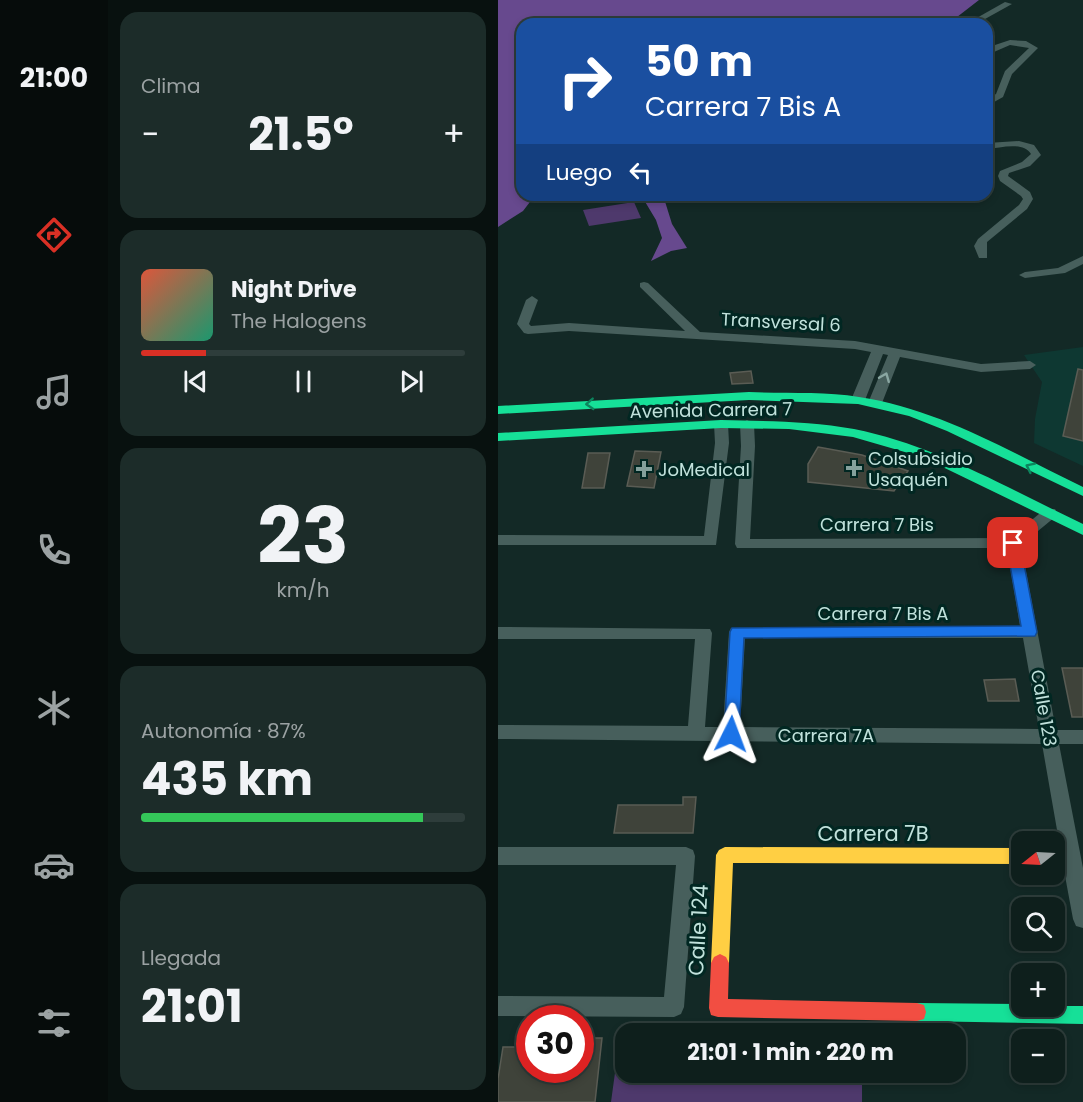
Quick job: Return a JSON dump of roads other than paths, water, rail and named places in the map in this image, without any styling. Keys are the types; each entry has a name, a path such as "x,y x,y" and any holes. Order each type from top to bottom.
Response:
{"main road":[{"name":"Avenida Carrera 7","path":"498,410 749,396 858,400 913,413 951,428 1083,492"},
{"name":"Avenida Carrera 7","path":"498,437 721,424 826,429 882,440 926,454 1083,530"},
{"path":"1011,494 1083,523"},
{"name":"Carrera 7B","path":"725,855 1011,856"},
{"name":"Calle 124","path":"725,855 718,1008 1083,1015"}],"street":[{"path":"981,18 1008,4"},
{"path":"993,49 1010,42 1034,48 1008,72 1000,95 993,99"},
{"path":"983,256 980,246 982,241 1023,207 1028,199 1026,194 1004,179 1005,171 1026,164 1036,155 1029,144 993,146"},
{"path":"1025,275 1060,271 1083,259"},
{"path":"644,285 697,335"},
{"name":"Transversal 6","path":"532,300 523,324 528,330 569,327 828,342 879,348 981,368 1030,364"},
{"path":"858,400 879,348"},
{"path":"875,403 896,351"},
{"path":"498,540 711,542 722,442 721,424"},
{"name":"Carrera 7 Bis","path":"747,424 748,446 742,544 1013,543"},
{"path":"1013,543 1050,513"},
{"name":"Calle 123","path":"1013,543 1049,737 1060,831"},
{"name":"Carrera 7 Bis A","path":"731,734 737,632 1030,632"},
{"path":"498,633 704,633 696,734"},
{"name":"Carrera 7A","path":"498,732 1083,737"},
{"name":"Calle 124","path":"498,856 686,856 674,1007 498,1006"},
{"name":"Calle 123","path":"1065,862 1083,919"}],"place":[{"name":"Colsubsidio Usaquén","path":"854,468"},
{"name":"JoMedical","path":"644,469"}]}
